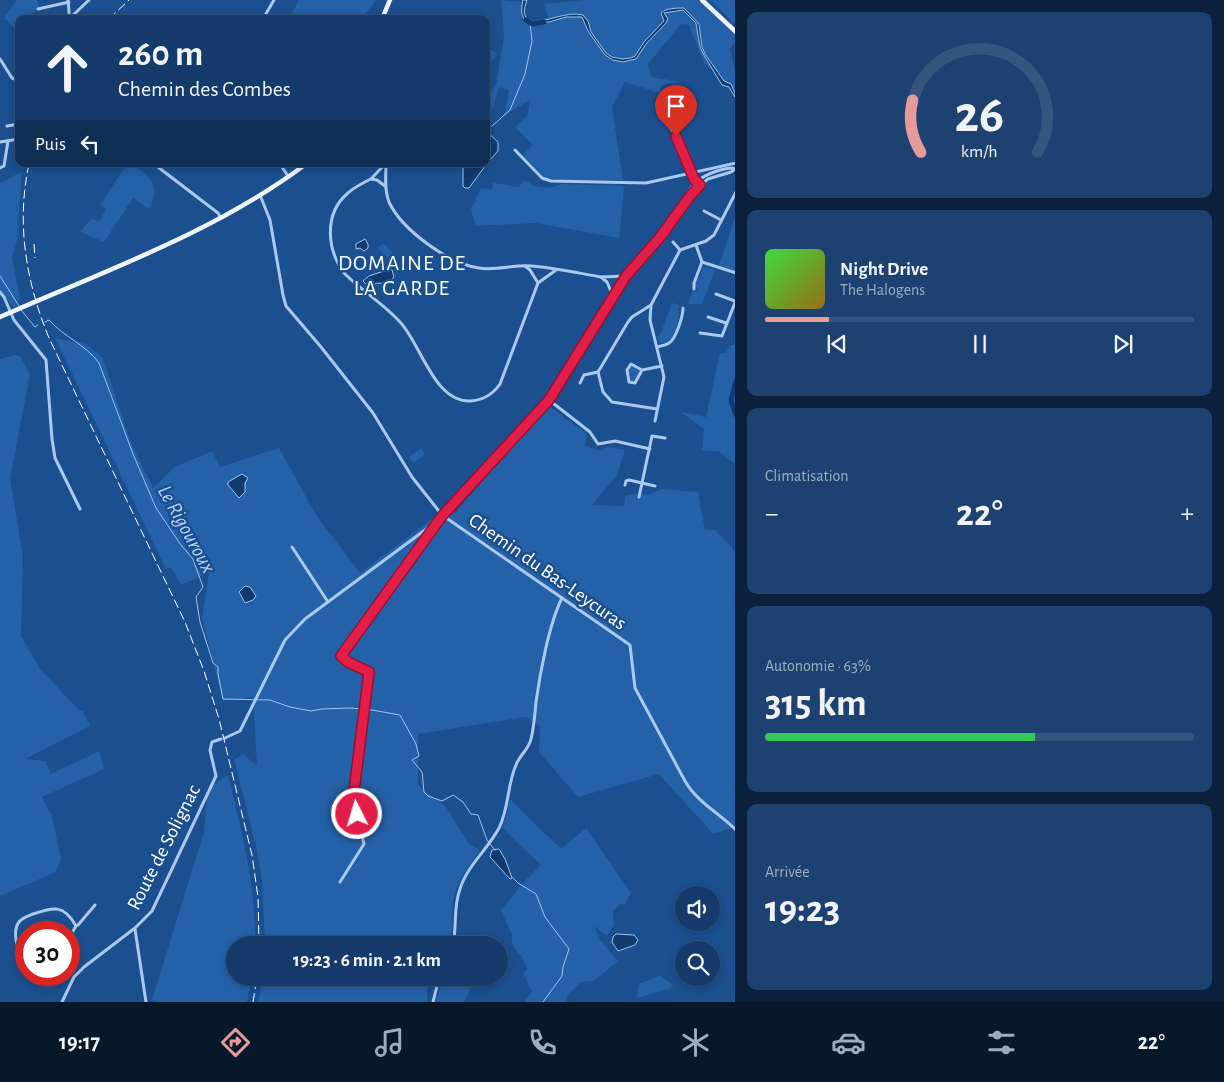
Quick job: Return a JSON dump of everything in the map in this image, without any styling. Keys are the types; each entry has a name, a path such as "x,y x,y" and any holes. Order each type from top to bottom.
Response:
{"main road":[{"path":"384,15 390,0"},
{"path":"704,0 735,29"},
{"path":"704,0 735,32"},
{"path":"0,317 165,246 222,218 302,167"}],"street":[{"path":"73,15 90,0"},
{"path":"265,15 274,0"},
{"path":"38,9 68,1 69,15"},
{"path":"0,59 12,78 15,79"},
{"path":"660,116 676,136 692,173 700,185"},
{"path":"8,126 15,125"},
{"path":"0,142 15,140"},
{"path":"0,168 4,166 8,141"},
{"path":"515,150 542,178 551,181 646,183 735,163"},
{"path":"158,167 222,218"},
{"path":"282,167 288,177"},
{"path":"382,167 371,179 347,194 337,208 330,230 332,251 345,274 401,322 439,384 448,394 461,400 475,401 495,391 500,384 538,283 556,270"},
{"path":"385,167 385,188 388,200 402,222 444,256 458,263 482,269 524,266 600,277 626,276"},
{"path":"677,213 689,188 696,181 708,174 728,168 735,170"},
{"path":"292,547 328,602 426,530 442,516 549,400 626,276 661,236 700,185 708,179 735,170"},
{"path":"371,179 378,180 385,188"},
{"path":"655,421 664,378 650,320 652,305 680,250 706,242 714,235 735,192"},
{"name":"Chemin du Bas-Leycuras","path":"260,194 270,220 282,295 286,306 373,413 412,478 442,516 630,645 635,688 685,781 693,794 722,816 735,830"},
{"path":"704,211 722,220"},
{"path":"673,242 680,250"},
{"path":"694,289 694,283 702,262 696,245"},
{"path":"702,262 718,269 735,273"},
{"path":"524,266 530,270 538,283"},
{"path":"600,277 610,286 613,297"},
{"path":"0,292 14,320 46,360 55,458 80,509"},
{"path":"700,333 722,336 735,301 716,294"},
{"path":"652,305 632,317 598,372 603,392 612,402 657,410"},
{"path":"657,347 669,343 673,339 683,314 683,308"},
{"path":"708,317 726,323"},
{"path":"642,370 634,383 629,382 627,370 631,364 642,370 662,366"},
{"path":"580,383 584,375 598,372"},
{"path":"549,400 590,432 597,443 614,441 650,449"},
{"path":"640,497 652,434 665,438"},
{"path":"625,485 626,481 629,480 655,486"},
{"path":"340,882 364,844 353,799 369,672 348,662 341,656 442,516"},
{"path":"455,936 457,902 462,882 502,821 516,763 531,741 539,683 553,623 562,598"},
{"name":"Route de Solignac","path":"80,971 135,928 152,911 216,776 210,750 212,742 240,730 285,640 305,619 328,602"},
{"path":"80,923 95,905"},
{"path":"20,921 51,908 59,909 74,921"},
{"path":"135,928 146,1002"},
{"name":"Route de Solignac","path":"62,1002 70,986"},
{"path":"433,1002 437,986"}],"shaded area":[{"path":"17,0 37,0 39,7 30,15 15,15 15,28 4,18"},
{"path":"299,0 376,0 365,15 291,15"},
{"path":"501,0 523,2 523,13 529,21 548,18 544,4 583,0 700,0 735,35 735,43 730,49 735,71 735,96 725,81 704,63 689,25 681,24 648,64 651,77 682,82 661,85 660,93 625,82 612,107 623,180 550,180 544,177 523,155 533,145 515,127 528,115 530,100 504,115 509,90 499,87 493,109 490,108 490,99 492,90 496,86 504,36"},
{"path":"523,0 527,0 524,12 530,22 570,14 583,15 588,21 591,32 606,53 612,57 622,59 635,56 644,42 664,21 661,13 663,11 684,8 699,24 702,47 705,54 724,81 731,84 735,97 729,87 722,85 705,57 700,47 696,23 683,10 664,13 668,19 666,23 646,44 636,59 623,62 613,60 605,55 588,31 582,17 566,17 549,22 529,23 523,16"},
{"path":"735,0 735,24 711,1"},
{"path":"490,49 497,53 490,64"},
{"path":"490,135 498,142 498,151 490,160"},
{"path":"125,167 137,167 153,184 155,194 149,209 133,198 104,242 80,232 91,219 99,221 106,209 100,205"},
{"path":"463,167 484,167 469,188 463,186"},
{"path":"22,172 18,237 12,258 20,298 14,308 0,291 0,183"},
{"path":"524,180 535,186 549,188 562,184 624,186 619,238 536,223 476,226 471,210 481,188 492,189 493,183 519,187"},
{"path":"735,217 735,271 719,266"},
{"path":"365,239 368,248 364,251 360,248 356,249 356,244"},
{"path":"383,243 393,253 388,258 378,248"},
{"path":"703,266 715,270 702,304 688,304 693,291 696,292 695,283 697,278 699,279"},
{"path":"390,269 394,277 388,282 366,284 363,281 369,276"},
{"path":"672,303 680,305 677,326 671,339 660,343 656,336 660,335"},
{"path":"55,338 86,344 103,358 131,443 153,488 175,467 212,451 220,467 279,448 316,515 360,573 439,514 455,513 528,429 550,407 587,434 585,446 601,451 607,447 625,450 617,475 592,505 624,506 625,496 638,493 647,495 661,489 698,492 705,530 715,530 735,551 735,827 713,834 659,774 578,797 539,752 540,726 526,717 418,734 418,785 446,807 469,844 480,850 457,888 452,908 451,936 265,936 262,881 256,845 234,760 243,754 257,766 253,697 223,701 202,618 209,573 181,585 171,567 166,569"},
{"path":"730,345 735,345 735,464 720,452 702,450 704,429 681,412 706,417 720,353 726,353"},
{"path":"16,355 20,356 30,375 10,478 23,557 21,636 38,667 80,711 83,711 90,726 25,759 45,761 51,774 99,751 104,769 42,797 52,816 61,859 56,872 0,896 0,359"},
{"path":"632,366 640,371 633,382 629,379 629,376 631,376 628,372"},
{"path":"421,448 425,454 414,463 409,457"},
{"path":"242,474 248,478 245,483 245,492 239,498 228,485 228,482"},
{"path":"245,586 250,587 256,596 253,600 245,603 239,592"},
{"path":"228,775 251,880 255,936 226,936 226,986 250,986 247,1002 158,1002 152,1000 204,832 208,788"},
{"path":"510,799 561,849 586,828 631,893 625,905 620,904 613,911 614,925 607,936 594,926 601,941 618,961 594,981 582,982 568,994 566,1002 524,1002 532,992 523,973 527,969 522,956 517,952 512,943 512,935 501,910 541,865 502,828"},
{"path":"499,849 512,878 510,879 490,857 492,850"},
{"path":"616,934 634,935 638,940 635,945 618,951 612,942"},
{"path":"660,976 673,985 668,989 637,998 639,984"},
{"path":"261,986 429,986 427,1002 258,1002"},
{"path":"441,986 472,986 464,1002 436,1002"}],"waterway":[{"path":"526,20 532,24 544,22"},
{"path":"492,126 510,110 525,74 532,41 530,23"},
{"name":"Le Rigouroux","path":"0,276 19,306"},
{"name":"Le Rigouroux","path":"21,310 35,327 38,325"},
{"name":"Le Rigouroux","path":"45,322 49,320 88,351 99,363 133,454 156,508 193,559 203,587 196,597 200,622 213,663 218,667 223,699 270,700 290,707 311,711 322,709 362,709"},
{"path":"735,385 731,400 735,412"},
{"name":"Le Rigouroux","path":"366,709 400,715 416,744 419,756 412,760 422,772 424,792 428,796 442,801 453,795 463,802 471,814 478,815 487,840 495,850"},
{"name":"Le Rigouroux","path":"512,877 536,894 545,917 569,949 562,976 543,1002"}],"railway":[{"path":"113,15 129,0"},
{"path":"28,167 23,208 26,252 34,295 49,338 185,622 204,671 219,719 252,855 258,897 259,936"},
{"path":"34,244 35,258"},
{"path":"253,1002 256,986"}],"district":[{"name":"DOMAINE DE LA GARDE","path":"402,274"}],"route":[{"path":"357,814 353,799 369,672 348,662 341,656 442,516 543,408 560,384 630,270 661,236 700,185 694,179 676,136"}]}
